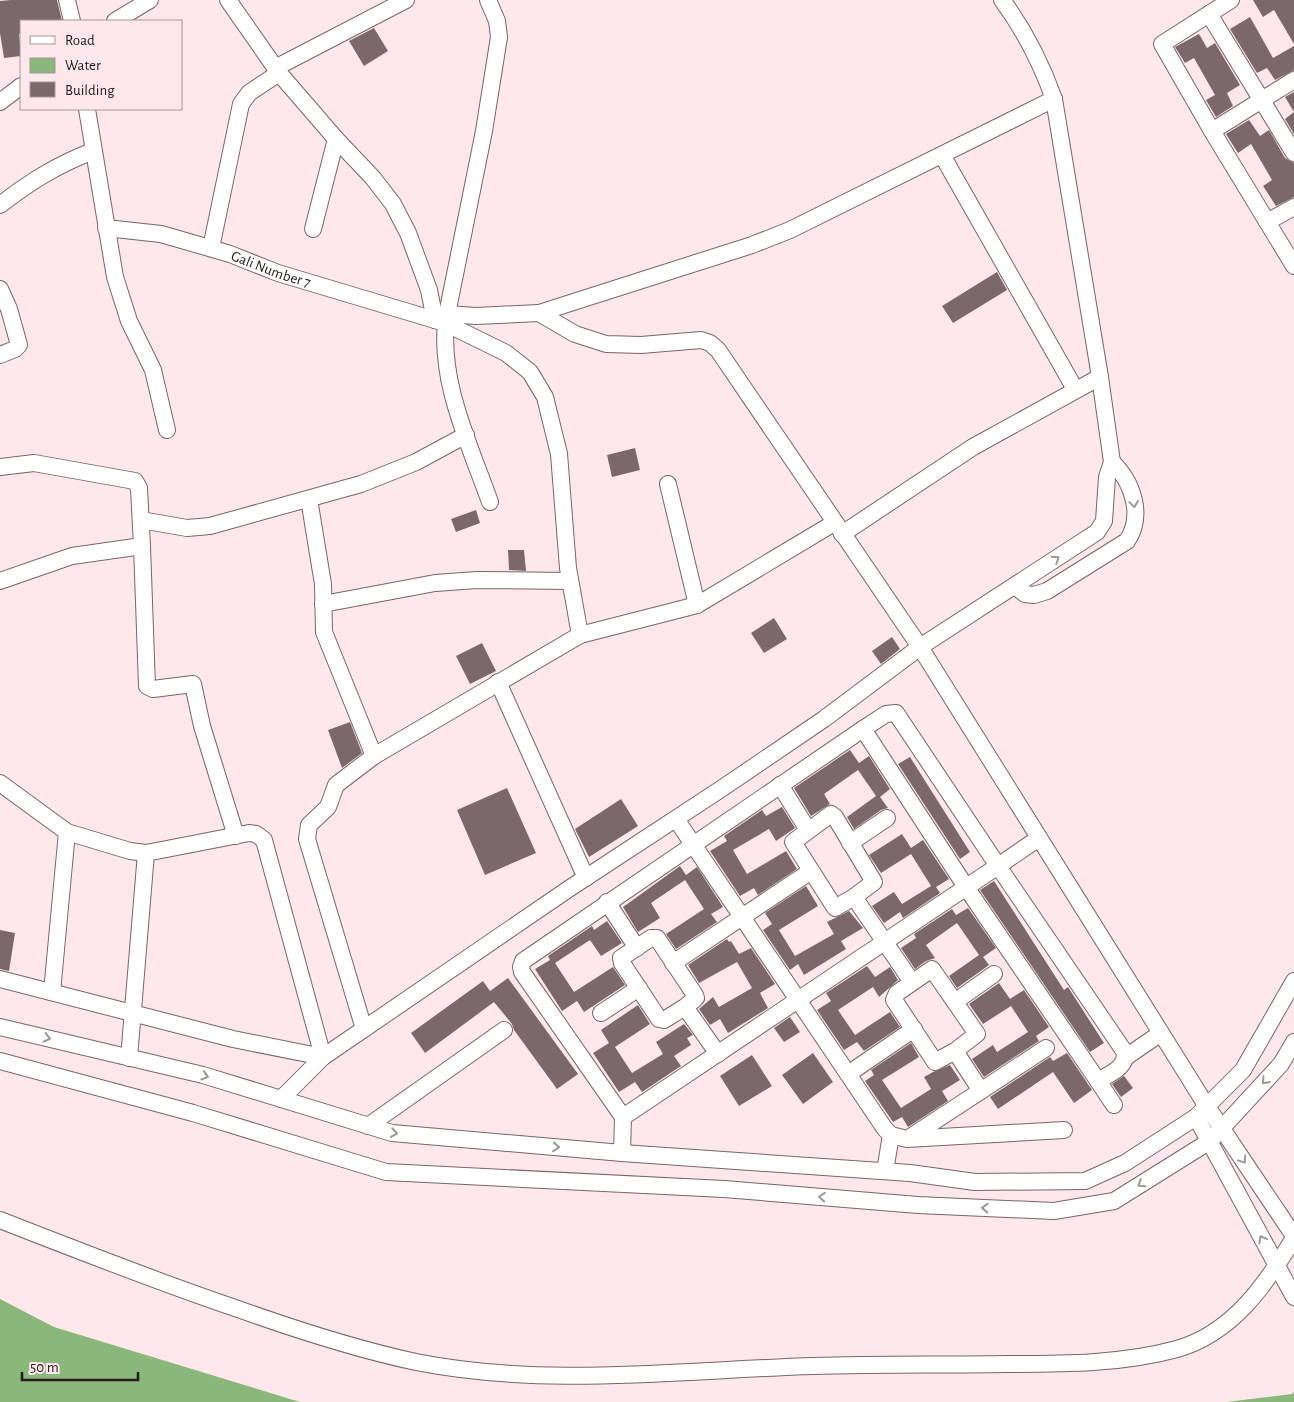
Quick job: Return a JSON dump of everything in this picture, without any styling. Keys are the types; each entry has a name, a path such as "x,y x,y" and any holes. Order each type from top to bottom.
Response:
{"street":[{"path":"67,0 72,20"},
{"path":"117,20 150,0"},
{"path":"228,0 277,70 336,139 373,178 393,204 411,241 442,319 506,353 530,372 545,397 559,454 570,581 580,635"},
{"path":"211,248 241,104 249,93 277,70 406,0"},
{"path":"281,1099 323,1057 824,719 920,647 1096,532 1104,521 1107,477 1112,462 1100,376 1054,99 1041,63 1019,23 1002,0"},
{"path":"1231,0 1163,42 1162,46 1294,266"},
{"path":"490,1 497,21 499,37 484,131 442,319 452,393 490,502"},
{"path":"1209,14 1294,154"},
{"path":"1212,131 1294,80"},
{"path":"0,102 20,87"},
{"path":"442,319 539,313 752,246 790,230 1054,99"},
{"path":"87,110 106,228 122,302 153,370 167,430"},
{"path":"313,229 336,139"},
{"path":"0,205 29,182 58,165 94,151"},
{"path":"942,155 1075,389"},
{"path":"1268,222 1294,207"},
{"name":"Gali Number 7","path":"106,228 161,234 211,248 278,273 442,319"},
{"path":"0,289 9,309 19,345 15,349 0,355"},
{"path":"0,1220 137,1274 338,1344 419,1362 504,1374 602,1376 814,1366 1095,1363 1179,1348 1198,1340 1226,1323 1245,1308 1261,1290 1277,1266 1294,1237 1216,1135 1201,1111 1162,1034 920,647 718,350 710,343 701,340 641,345 606,344 575,334 539,313"},
{"path":"364,1029 307,839 309,825 328,807 336,785 374,756 580,635 697,605 838,529 973,447 1100,376"},
{"path":"141,520 187,528 210,526 361,484 416,462 466,435"},
{"path":"1015,586 1024,594 1034,595 1047,591 1127,542 1134,531 1133,498 1130,484 1112,462"},
{"path":"0,467 34,464 135,481 139,488 141,520 147,686 154,689 193,684 202,726 236,836"},
{"path":"668,484 697,605"},
{"path":"309,499 323,584 322,619 328,644 374,756"},
{"path":"0,581 72,556 142,546"},
{"path":"323,604 435,583 477,580 570,581"},
{"path":"498,682 586,878"},
{"path":"622,1153 624,1117 520,967 522,961 886,714 896,713 1126,1057"},
{"path":"863,729 966,887 1114,1105"},
{"path":"0,783 67,832 130,851 146,853 249,833 256,834 264,840 268,848 323,1057"},
{"path":"780,785 808,830"},
{"path":"832,815 874,882 835,908 794,842 808,830 832,815"},
{"path":"850,843 887,818"},
{"path":"676,819 848,1074 899,1137"},
{"path":"52,992 67,832"},
{"path":"624,1117 1039,838"},
{"path":"129,1058 146,853"},
{"path":"673,963 812,871"},
{"path":"854,897 912,982"},
{"path":"607,902 637,948"},
{"path":"651,938 657,938 696,998 685,1007 661,1020 621,961 637,948 651,938"},
{"path":"934,969 978,1034 955,1051 935,1062 894,1000 897,993 912,982 934,969"},
{"path":"956,1001 994,974"},
{"path":"0,979 233,1039 323,1057"},
{"path":"0,1026 203,1075 392,1134 622,1153 885,1171 975,1182 1085,1181 1125,1163 1201,1111 1243,1070 1294,981"},
{"path":"601,1013 639,988"},
{"path":"685,1007 718,1054"},
{"path":"368,1126 504,1030"},
{"path":"848,1074 914,1030"},
{"path":"1098,1081 1120,1067 1126,1057 1162,1034"},
{"path":"0,1061 193,1112 386,1172 724,1190 918,1204 1054,1211 1114,1201 1216,1135 1281,1064 1294,1042"},
{"path":"885,1171 899,1137 981,1091 1046,1048"},
{"path":"955,1051 981,1091"},
{"path":"899,1137 1064,1130"},
{"path":"1216,1135 1277,1266 1294,1297"}],"water":[{"path":"0,1299 54,1327 300,1402 0,1402"},
{"path":"1294,1392 1294,1402 1226,1402 1292,1394"}],"building":[{"path":"57,0 62,20 20,20 20,56 4,58 0,33 0,1"},
{"path":"1253,0 1294,0 1294,44 1274,10 1263,17"},
{"path":"1250,17 1273,58 1294,46 1294,70 1275,80 1267,68 1257,73 1230,29"},
{"path":"374,28 388,51 364,66 349,41"},
{"path":"1199,34 1207,48 1215,43 1240,85 1227,93 1233,106 1216,117 1206,100 1215,95 1194,58 1185,63 1175,47"},
{"path":"1294,92 1294,112 1285,97"},
{"path":"1294,112 1294,134 1285,119"},
{"path":"1249,120 1260,136 1269,130 1285,158 1294,163 1294,197 1276,206 1263,186 1272,180 1251,144 1238,153 1226,134"},
{"path":"997,272 1007,290 953,323 942,306"},
{"path":"635,448 640,470 612,477 607,455"},
{"path":"476,510 480,523 456,532 451,519"},
{"path":"508,550 524,550 526,571 509,570"},
{"path":"774,618 787,639 764,653 751,633"},
{"path":"892,637 900,649 881,664 872,651"},
{"path":"482,643 496,671 470,684 456,656"},
{"path":"350,722 362,753 342,768 328,730"},
{"path":"850,750 859,763 869,756 890,789 880,797 888,808 881,810 854,829 847,817 876,796 858,770 824,794 830,804 811,816 794,788"},
{"path":"910,757 970,852 960,859 898,764"},
{"path":"507,788 536,853 485,875 457,810"},
{"path":"621,799 638,826 589,857 575,829"},
{"path":"782,807 795,828 776,841 769,829 733,850 747,874 786,851 797,869 758,895 754,888 740,896 710,851 727,841 724,836 762,810 766,816"},
{"path":"902,834 911,848 923,840 949,879 936,887 940,893 903,918 900,912 884,923 872,906 894,892 902,904 931,886 911,854 881,873 869,855"},
{"path":"680,866 686,875 697,867 723,907 711,914 717,922 676,949 666,934 704,909 685,880 651,903 660,918 638,932 623,907"},
{"path":"994,881 1064,990 1068,987 1104,1043 1090,1052 980,890"},
{"path":"806,886 818,906 779,930 795,956 834,934 827,922 849,911 863,928 841,941 846,949 804,975 798,964 790,970 763,930 772,924 765,913"},
{"path":"968,908 996,948 983,957 989,965 957,988 949,976 979,955 957,923 926,945 935,958 926,961 915,969 901,948 916,938 914,934 952,909 956,915"},
{"path":"607,921 622,943 601,956 590,940 555,963 574,992 613,967 625,985 584,1012 577,1001 562,1011 535,969 550,960 548,956 592,926 594,930"},
{"path":"0,930 15,933 9,971 0,969"},
{"path":"727,939 729,942 731,941 739,954 751,948 775,984 760,993 768,1008 728,1033 720,1019 710,1025 699,1009 713,997 719,1007 752,988 737,962 699,983 688,965"},
{"path":"867,966 875,977 890,967 898,980 879,997 873,987 838,1010 855,1035 890,1012 900,1027 864,1051 857,1042 844,1050 817,1010 831,1001 826,993"},
{"path":"508,978 578,1074 557,1089 514,1030 512,1024 494,1002 425,1053 411,1033 483,981 490,991"},
{"path":"999,983 1010,999 1024,990 1049,1027 1036,1036 1039,1041 984,1077 972,1059 993,1045 997,1052 1028,1032 1011,1006 983,1024 969,1004"},
{"path":"638,1005 650,1024 615,1047 632,1073 663,1054 656,1042 684,1024 693,1035 687,1038 691,1045 674,1056 681,1066 642,1092 635,1082 619,1092 593,1053 609,1043 601,1030"},
{"path":"790,1017 800,1032 784,1042 774,1028"},
{"path":"911,1043 919,1057 882,1080 901,1108 931,1089 924,1077 933,1072 950,1065 960,1080 942,1091 948,1101 908,1127 902,1117 893,1122 865,1081 874,1075 871,1070"},
{"path":"813,1053 833,1082 803,1104 782,1075"},
{"path":"1067,1053 1092,1090 1074,1103 1053,1072 998,1109 990,1097 1050,1057 1053,1061"},
{"path":"752,1055 772,1086 739,1106 720,1076"},
{"path":"1124,1076 1133,1088 1121,1097 1112,1084"}]}
